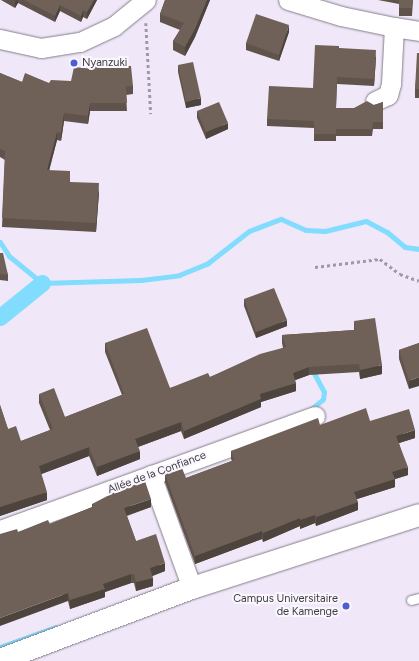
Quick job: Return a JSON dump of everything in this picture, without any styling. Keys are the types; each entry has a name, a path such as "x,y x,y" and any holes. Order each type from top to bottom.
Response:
{"street":[{"path":"288,0 341,16 394,28 419,31"},
{"path":"0,39 41,48 80,42 114,26 145,1"},
{"path":"375,101 388,95 391,84 394,28"},
{"name":"Allée de la Confiance","path":"0,530 315,416"},
{"path":"151,475 192,588"},
{"path":"0,660 192,588 419,515"}],"path":[{"path":"145,1 152,114"},
{"path":"316,267 380,259 400,274 419,281"}],"building":[{"path":"24,0 94,0 87,12 83,10 81,16 60,5 55,16"},
{"path":"165,0 207,0 195,29 185,47 173,41 184,23 160,14"},
{"path":"399,0 413,0 412,8 399,8"},
{"path":"256,14 289,25 279,55 246,43"},
{"path":"315,45 376,50 374,79 337,77 336,108 354,108 367,101 374,105 383,102 383,122 373,122 372,129 336,129 336,134 314,134 314,121 267,119 269,86 313,88"},
{"path":"417,53 419,53 419,89 415,89"},
{"path":"193,62 201,98 186,102 178,65"},
{"path":"95,66 131,66 133,86 126,86 127,103 90,103 88,116 64,113 61,133 57,132 47,170 70,171 70,182 99,183 96,223 2,218 5,151 0,149 0,73 22,82 25,73 49,83 51,80 71,81 74,67 94,69"},
{"path":"219,102 228,123 206,132 197,111"},
{"path":"0,253 3,253 8,275 0,274"},
{"path":"274,288 287,320 256,332 244,299"},
{"path":"375,318 382,365 360,370 359,364 309,367 293,373 296,383 260,394 261,399 184,431 181,422 135,439 140,451 97,467 89,447 39,466 47,492 0,507 0,405 8,429 16,426 21,441 53,429 39,394 54,388 65,417 124,394 105,343 147,328 170,388 208,373 210,377 260,354 286,347 282,335 355,330 354,321"},
{"path":"419,343 419,377 409,381 399,350"},
{"path":"366,408 370,421 409,409 415,430 396,436 408,467 392,472 395,479 354,492 358,502 316,517 315,515 300,520 300,518 263,533 262,531 195,556 165,474 182,468 186,478 234,460 231,451 318,418 320,425"},
{"path":"145,481 151,499 124,508 136,541 156,534 165,563 150,568 153,578 136,582 134,574 131,574 103,584 105,589 70,600 68,593 0,618 0,534 17,529 18,532 48,520 50,524 93,507 92,504 115,492"}],"waterway":[{"path":"0,242 9,256 42,283 141,280 179,275 208,263 249,231 281,219 306,230 325,231 366,221 387,232 405,247 419,249"},
{"path":"0,317 42,283"},
{"path":"310,410 323,399 324,392 312,369"},
{"path":"0,647 56,627"}],"place":[{"name":"Nyanzuki","path":"74,63"},
{"name":"Campus Universitaire de Kamenge","path":"346,606"}]}
